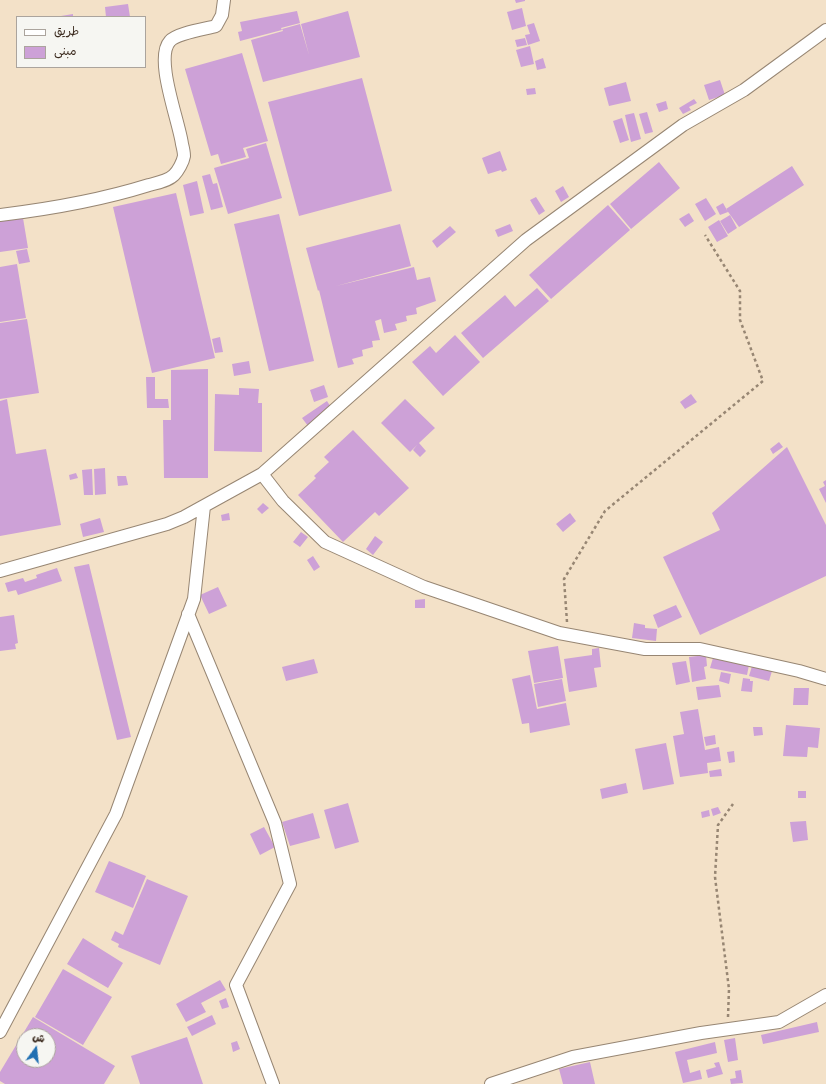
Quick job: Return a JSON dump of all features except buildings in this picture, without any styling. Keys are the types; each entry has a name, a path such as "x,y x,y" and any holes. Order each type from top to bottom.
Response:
{"street":[{"path":"0,215 83,201 134,190 165,180 174,175 180,167 184,156 165,72 165,49 170,40 179,36 216,26 222,15 224,0"},
{"path":"0,571 167,524 204,506 262,474 526,240 682,125 744,90 826,30"},
{"path":"262,474 283,501 325,542 424,587 559,633 644,649 700,649 798,671 826,679"},
{"path":"0,1032 116,814 194,599 204,506"},
{"path":"188,614 275,823 290,884 236,985 273,1084"},
{"path":"491,1084 573,1057 701,1033 779,1022 826,995"}],"path":[{"path":"567,634 564,579 605,511 763,381 740,320 740,291 705,235"},
{"path":"727,1029 729,989 715,877 718,826 733,804"}]}
